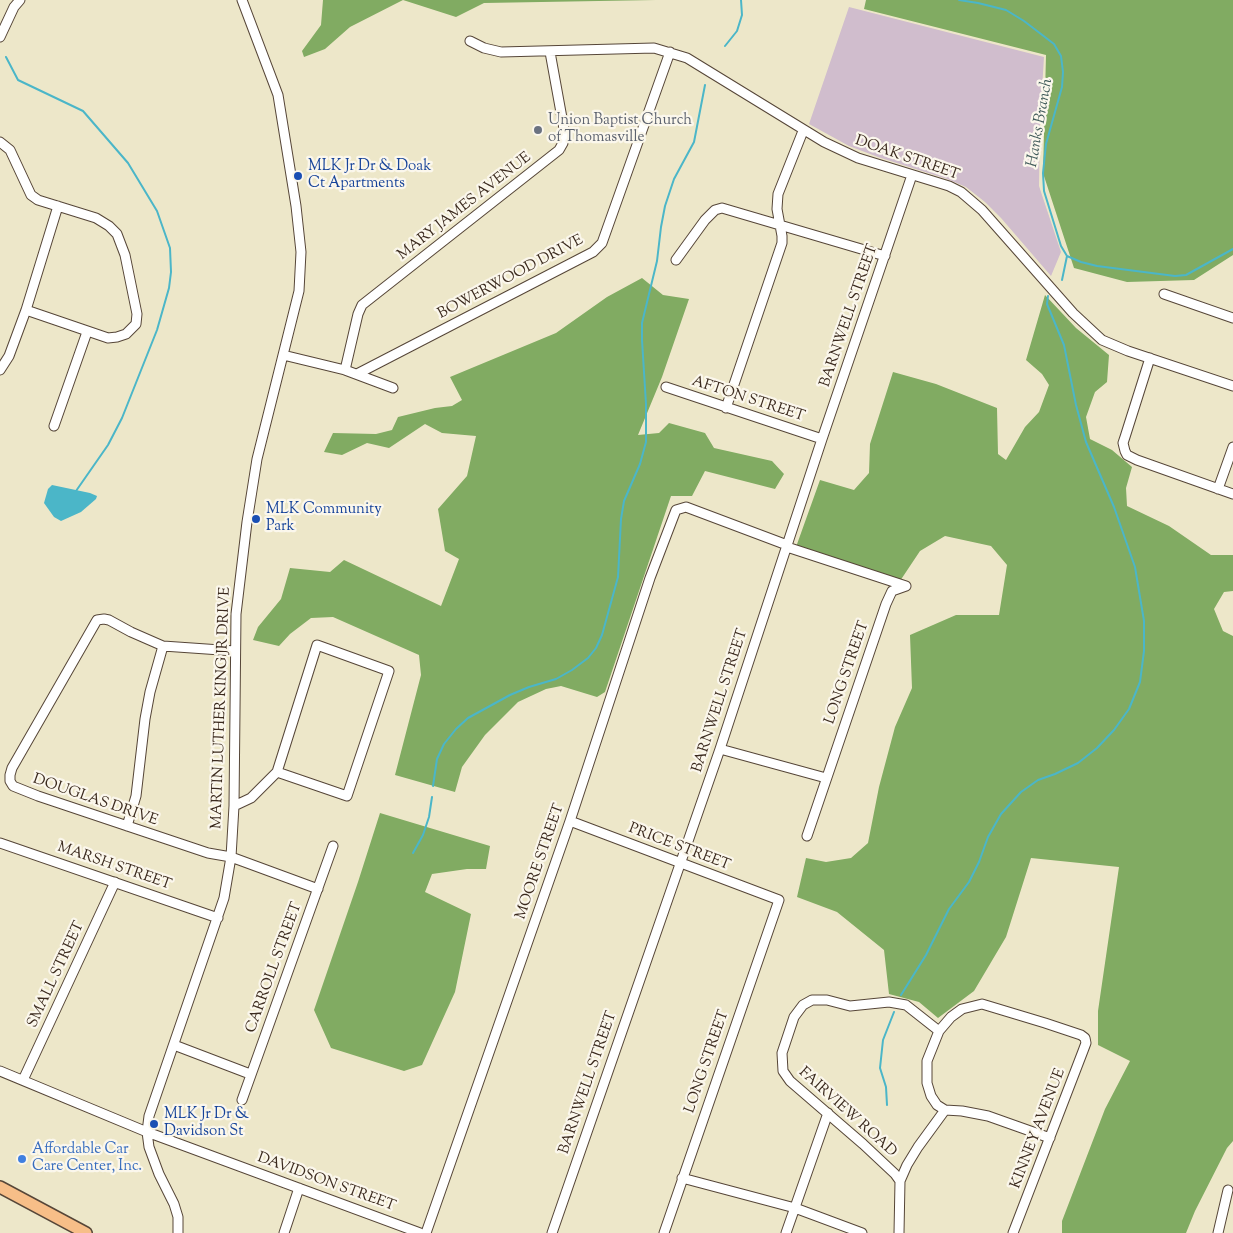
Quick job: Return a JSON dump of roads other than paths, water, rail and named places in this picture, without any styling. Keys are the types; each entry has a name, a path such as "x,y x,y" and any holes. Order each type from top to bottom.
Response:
{"main road":[{"path":"0,1187 86,1233"}],"street":[{"path":"0,37 14,7 20,0"},
{"name":"MARTIN LUTHER KING JR DRIVE","path":"178,1233 178,1217 174,1204 159,1174 149,1147 146,1132 149,1116 224,898 231,857 234,806 237,602 256,468 299,291 301,252 278,95 242,0"},
{"name":"DOAK STREET","path":"470,41 484,48 501,52 654,48 697,63 803,131 858,158 949,186 974,202 1003,232 1073,313 1094,333 1110,344 1233,386"},
{"name":"MARY JAMES AVENUE","path":"345,370 362,304 559,150 563,144 564,129 550,52"},
{"name":"BOWERWOOD DRIVE","path":"357,374 593,252 602,243 670,52"},
{"path":"726,408 782,243 777,209 778,194 803,131"},
{"path":"0,142 10,150 31,195 38,200 96,218 109,226 117,234 125,256 136,305 136,324 126,334 108,338 26,310"},
{"name":"BARNWELL STREET","path":"552,1233 720,749 822,439 912,175"},
{"path":"0,370 9,356 26,310 58,206"},
{"path":"676,260 704,220 715,210 722,208 885,256"},
{"path":"1164,294 1233,318"},
{"path":"54,426 87,332"},
{"path":"283,355 345,370 393,388"},
{"path":"1150,358 1124,443 1125,451 1137,460 1233,494"},
{"name":"AFTON STREET","path":"666,387 822,439"},
{"path":"1218,489 1233,447"},
{"name":"MOORE STREET","path":"426,1233 570,820 650,578 676,510 686,507 787,545"},
{"name":"LONG STREET","path":"787,545 790,548 906,586 896,589 889,596 807,836"},
{"name":"DOUGLAS DRIVE","path":"235,651 163,646 104,618 97,620 10,775 13,786 208,853 231,857 318,889"},
{"path":"234,806 251,798 277,772 317,645 389,671 347,796 277,772"},
{"path":"126,826 136,796 145,718 163,646"},
{"path":"720,749 826,778"},
{"name":"PRICE STREET","path":"570,820 679,864 778,900"},
{"name":"MARSH STREET","path":"1,845 218,918"},
{"name":"CARROLL STREET","path":"242,1100 333,846"},
{"name":"SMALL STREET","path":"23,1080 115,882"},
{"name":"LONG STREET","path":"664,1233 778,900"},
{"name":"FAIRVIEW ROAD","path":"900,1182 888,1168 790,1081 782,1066 782,1053 799,1009 812,1000 820,999 850,1006 888,1002 906,1005 939,1031"},
{"name":"KINNEY AVENUE","path":"939,1031 951,1017 962,1009 982,1004 1082,1035 1085,1038 1084,1051 1013,1233"},
{"path":"939,1031 927,1061 927,1083 930,1096 937,1105 945,1110 988,1116 1050,1138"},
{"path":"174,1045 250,1074"},
{"name":"DAVIDSON STREET","path":"0,1071 146,1132 299,1188 397,1229 420,1233"},
{"path":"899,1233 900,1182 907,1165 918,1147 945,1110"},
{"path":"786,1233 828,1113"},
{"path":"682,1178 795,1208 862,1233"},
{"path":"284,1233 299,1188"},
{"path":"1218,1233 1228,1190"}],"water":[{"path":"52,485 97,496 81,512 61,521 54,517 44,503 48,489"}],"waterway":[{"path":"725,46 737,31 742,15 741,0"},
{"name":"Hanks Branch","path":"959,0 1006,10 1054,44 1061,56 1062,87 1046,144 1043,173 1044,191 1061,246 1067,256 1097,266 1175,276 1186,275 1233,249"},
{"path":"6,57 18,80 83,111 128,163 157,211 170,248 171,272 169,288 157,330 122,418 108,445 76,491"},
{"path":"433,786 437,759 444,744 468,718 510,695 556,679 572,670 588,658 596,648 602,635 618,577 621,519 624,501 640,464 646,442 642,323 657,261 665,206 674,179 694,142 705,85"},
{"path":"1062,280 1067,256"},
{"path":"901,995 926,955 949,909 969,882 988,837 1001,814 1021,792 1038,780 1078,763 1097,748 1114,730 1129,709 1140,682 1144,651 1144,621 1135,567 1114,507 1086,442 1076,405 1064,345 1047,304 1048,296"},
{"path":"413,853 423,835 429,817 432,797"},
{"path":"887,1105 886,1087 880,1068 883,1040 894,1012"}],"place":[{"name":"Union Baptist Church of Thomasville","path":"538,130"},
{"name":"MLK Jr Dr & Doak Ct Apartments","path":"298,176"},
{"name":"MLK Community Park","path":"256,519"},
{"name":"MLK Jr Dr & Davidson St","path":"154,1124"},
{"name":"Affordable Car Care Center, Inc.","path":"22,1159"}]}
